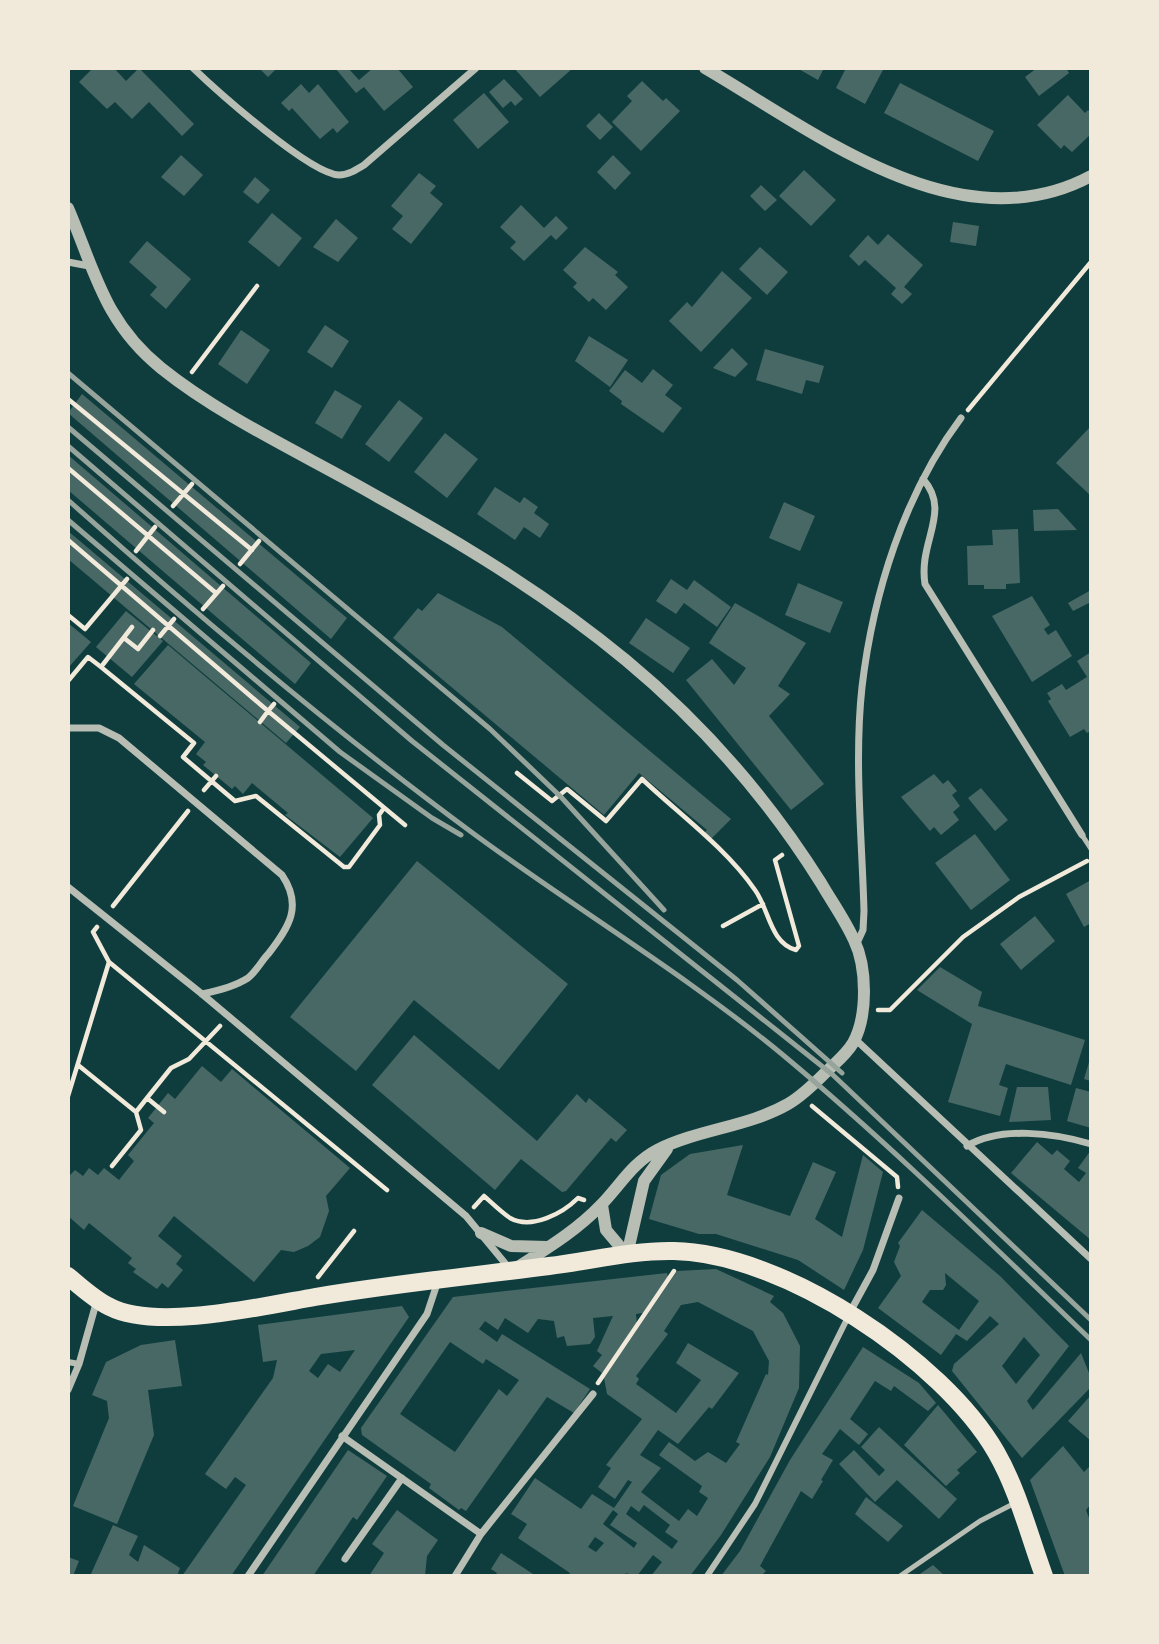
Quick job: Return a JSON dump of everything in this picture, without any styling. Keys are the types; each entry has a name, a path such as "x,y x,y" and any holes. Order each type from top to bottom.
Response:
{"main road":[{"path":"68,1276 97,1299 121,1312 167,1316 231,1312 354,1291 673,1251 691,1252 757,1267 781,1276 849,1315 911,1359 954,1398 995,1450 1018,1502 1044,1576"}],"street":[{"path":"194,68 251,118 309,162 338,175 353,172 364,165 476,68"},
{"path":"705,68 872,164 937,191 981,197 1027,196 1064,189 1091,176"},
{"path":"68,208 89,266 113,316 159,367 212,403 524,582 622,655 688,713 751,783 797,844 856,943 862,976 862,1011 855,1039 845,1055 804,1093 768,1114 672,1143 642,1159 602,1205 575,1229 512,1271 466,1216 202,994 68,887"},
{"path":"68,262 89,266"},
{"path":"856,943 863,930 864,911 860,736 862,688 881,592 923,479 961,418"},
{"path":"923,479 935,495 937,509 923,553 925,584 1082,835"},
{"path":"68,728 87,726 109,732 282,876 294,904 288,928 250,976 226,988 202,994"},
{"path":"855,1039 1091,1259"},
{"path":"967,1146 990,1136 1014,1135 1048,1136 1091,1144"},
{"path":"627,1255 644,1181 672,1143"},
{"path":"707,1576 755,1504 873,1270 899,1198"},
{"path":"602,1205 606,1230 627,1255"},
{"path":"481,1233 510,1246 547,1247"},
{"path":"248,1576 426,1314 438,1281"},
{"path":"68,1390 79,1364 97,1299"},
{"path":"68,1362 79,1364"},
{"path":"454,1576 481,1534 593,1394"},
{"path":"342,1436 481,1534"},
{"path":"345,1559 402,1478"}],"lane":[{"path":"1082,835 1091,849"},
{"path":"900,1576 980,1521 1018,1502"}],"path":[{"path":"961,418 1091,262"},
{"path":"196,367 257,286"},
{"path":"68,399 252,550"},
{"path":"68,468 216,593"},
{"path":"173,506 192,484"},
{"path":"136,551 155,527"},
{"path":"68,540 405,825"},
{"path":"240,564 259,541"},
{"path":"68,615 85,629 127,579"},
{"path":"203,609 223,586"},
{"path":"160,636 174,619"},
{"path":"101,667 132,627"},
{"path":"124,638 138,649 153,630"},
{"path":"68,681 88,657 194,743 183,757 235,801 256,796 344,866 349,867 380,825 379,815 384,808"},
{"path":"260,722 274,704"},
{"path":"517,773 552,801 567,789 606,821 642,779 727,856 756,891 776,933 788,948 796,950 799,946 776,862"},
{"path":"216,776 93,932 109,962 387,1189"},
{"path":"890,1010 963,937 1019,897 1091,859"},
{"path":"723,926 763,904"},
{"path":"68,1096 109,962"},
{"path":"136,1112 171,1068 189,1059 229,1017"},
{"path":"78,1065 136,1112 141,1130 112,1166"},
{"path":"804,1093 897,1177 899,1198"},
{"path":"147,1098 164,1112"},
{"path":"466,1216 484,1196 512,1220 531,1220 563,1213 578,1198 602,1205"},
{"path":"305,1280 317,1278 354,1231"},
{"path":"600,1380 674,1271 691,1252"}],"building":[{"path":"93,68 114,68 126,81 139,68 194,124 182,136 149,102 132,119 115,102 107,109 79,82"},
{"path":"259,68 277,68 268,77"},
{"path":"335,68 348,68 359,80 373,68 397,68 413,87 384,111 364,87 356,93"},
{"path":"514,68 573,68 540,97"},
{"path":"797,68 824,68 818,80"},
{"path":"846,68 884,68 865,104 836,88"},
{"path":"1037,68 1066,68 1069,73 1039,96 1025,77"},
{"path":"504,79 523,99 515,106 511,101 503,108 489,92"},
{"path":"642,81 663,101 666,98 680,111 641,151 612,122 632,101 627,96"},
{"path":"900,83 994,131 978,161 884,113"},
{"path":"301,84 309,93 318,84 349,122 337,133 333,128 320,139 292,108 289,111 281,103"},
{"path":"484,93 509,122 478,149 453,120"},
{"path":"1068,95 1085,113 1088,110 1091,113 1091,134 1072,152 1064,145 1061,149 1037,125"},
{"path":"599,113 613,127 600,140 586,126"},
{"path":"181,155 203,175 184,196 161,177"},
{"path":"613,155 631,173 615,190 597,172"},
{"path":"804,170 836,200 811,226 779,196"},
{"path":"419,173 436,186 430,193 443,204 411,244 392,229 403,216 391,206"},
{"path":"255,177 270,190 258,204 243,192"},
{"path":"761,185 777,200 765,211 750,196"},
{"path":"521,205 544,228 556,216 568,228 556,240 551,235 524,261 510,248 516,242 500,227"},
{"path":"272,213 302,238 279,267 248,242"},
{"path":"336,219 358,238 338,262 313,247"},
{"path":"953,222 979,226 976,246 950,242"},
{"path":"888,234 923,265 904,287 912,294 902,304 891,294 896,288 865,260 859,266 849,256 868,235 878,245"},
{"path":"147,241 191,279 166,309 150,295 157,287 129,262"},
{"path":"585,247 618,272 615,275 628,287 606,310 593,298 589,302 573,287 577,283 563,270"},
{"path":"760,247 788,272 767,295 739,269"},
{"path":"722,271 752,298 701,352 669,321 687,302 692,307"},
{"path":"325,325 349,341 332,368 307,352"},
{"path":"241,330 270,350 247,384 218,364"},
{"path":"589,336 628,360 610,387 575,361"},
{"path":"732,348 748,364 735,377 713,368"},
{"path":"765,349 824,366 819,383 806,380 802,394 756,380"},
{"path":"653,369 673,385 665,395 682,408 663,433 621,404 622,401 609,391 625,370 642,383"},
{"path":"335,390 362,406 342,439 315,423"},
{"path":"82,394 347,618 331,639 68,413"},
{"path":"399,400 423,418 389,462 365,444"},
{"path":"1091,426 1091,496 1056,463"},
{"path":"445,433 478,459 447,498 414,472"},
{"path":"68,455 311,663 295,684 68,490"},
{"path":"495,487 520,503 524,497 538,507 534,513 549,524 540,538 524,527 515,540 477,514"},
{"path":"784,502 815,516 800,551 769,538"},
{"path":"1058,509 1077,530 1034,531 1033,510"},
{"path":"1018,529 1020,583 1006,584 1006,589 984,589 984,585 968,585 967,546 993,545 992,530"},
{"path":"68,531 300,727 286,743 68,559"},
{"path":"671,579 687,590 694,580 731,607 717,627 684,603 676,614 656,601"},
{"path":"798,583 843,602 830,633 785,615"},
{"path":"1091,590 1091,602 1073,611 1068,603"},
{"path":"438,593 502,627 731,819 710,840 703,834 707,830 639,773 604,815 393,638 418,608 422,611"},
{"path":"1032,596 1050,625 1044,629 1048,635 1056,630 1072,656 1032,682 992,616"},
{"path":"735,603 806,643 778,686 790,694 769,716 824,784 791,810 686,680 712,659 734,685 746,668 709,643"},
{"path":"126,611 163,641 132,677 96,647"},
{"path":"646,618 690,648 673,673 629,643"},
{"path":"68,623 91,642 68,668"},
{"path":"168,645 373,818 340,857 285,815 288,813 252,783 243,794 235,786 232,789 203,765 206,762 196,754 205,742 134,684"},
{"path":"1091,652 1091,731 1087,733 1084,729 1070,737 1048,701 1051,699 1047,693 1062,684 1066,690 1087,677 1077,661"},
{"path":"934,774 943,784 948,780 957,791 952,795 960,806 953,812 959,820 941,835 934,827 930,831 901,797"},
{"path":"981,788 1008,820 995,831 968,798"},
{"path":"975,834 1010,880 971,910 935,863"},
{"path":"417,861 568,984 499,1070 414,1000 356,1071 290,1017"},
{"path":"1091,880 1091,923 1084,927 1066,894"},
{"path":"1035,916 1055,941 1021,970 1000,944"},
{"path":"940,967 982,992 978,1006 1085,1040 1071,1085 1006,1064 999,1085 1008,1088 1000,1116 948,1102 972,1024 917,990"},
{"path":"414,1035 537,1141 577,1094 586,1103 589,1098 627,1130 616,1142 611,1138 566,1191 562,1192 521,1159 495,1190 372,1085"},
{"path":"1091,1059 1091,1081 1084,1079"},
{"path":"202,1066 221,1082 232,1069 350,1168 326,1196 329,1211 320,1237 294,1252 281,1250 254,1282 174,1216 158,1236 182,1256 176,1264 183,1270 168,1288 162,1283 157,1289 133,1272 136,1269 128,1263 132,1258 89,1223 84,1230 68,1216 68,1177 75,1170 83,1176 89,1168 98,1175 104,1168 119,1180 134,1161 128,1155 154,1123 148,1118 168,1093 175,1099"},
{"path":"1017,1087 1048,1087 1051,1120 1009,1122"},
{"path":"1076,1088 1091,1092 1091,1128 1067,1121"},
{"path":"1037,1142 1052,1155 1057,1150 1070,1161 1064,1169 1079,1182 1086,1173 1078,1168 1091,1150 1091,1240 1011,1173"},
{"path":"743,1145 727,1195 790,1216 813,1162 836,1172 815,1219 842,1237 863,1155 883,1172 863,1250 844,1290 798,1260 716,1234 699,1234 649,1219 661,1175 690,1154"},
{"path":"922,1210 1000,1276 1069,1346 1027,1401 1033,1410 1081,1353 1091,1378 1091,1387 1022,1458 952,1371 954,1364 999,1324 990,1316 967,1341 956,1334 941,1355 878,1308 901,1276 894,1262 900,1246 898,1243","holes":["945,1273 979,1301 959,1330 922,1302 930,1290 943,1290 946,1285","1024,1337 1040,1355 1016,1384 1002,1366"]},
{"path":"716,1269 774,1296 770,1302 783,1313 800,1346 799,1388 770,1457 721,1535 690,1576 651,1576 662,1562 653,1555 637,1576 625,1573 628,1576 568,1576 570,1573 518,1538 527,1524 511,1514 535,1478 581,1509 592,1494 614,1508 632,1482 628,1480 615,1499 598,1487 611,1468 606,1465 642,1419 607,1394 604,1378 677,1271","holes":["698,1302 753,1331 769,1361 768,1375 766,1374 736,1442 740,1444 726,1463 708,1452 695,1461 669,1442 659,1455 702,1486 699,1492 708,1498 697,1516 688,1509 679,1521 641,1492 661,1468 640,1455 658,1430 678,1444 709,1407 712,1409 739,1373 688,1343 676,1363 701,1380 676,1413 636,1384 639,1379 636,1376 668,1334 664,1331 681,1305","644,1505 670,1525 665,1532 678,1541 672,1549 626,1514 631,1506 639,1512","613,1510 618,1514 610,1525 637,1543 634,1548 603,1524","595,1537 604,1543 596,1552 588,1547"]},
{"path":"667,1273 668,1277 643,1313 636,1314 637,1324 602,1373 593,1366 602,1355 597,1351 613,1316 593,1318 595,1337 590,1344 567,1346 564,1336 557,1338 554,1321 538,1319 528,1333 505,1318 498,1330 485,1321 479,1329 497,1342 502,1334 590,1389 574,1413 547,1397 466,1511 461,1508 459,1510 429,1488 431,1484 362,1435 361,1428 453,1297","holes":["450,1342 483,1364 486,1359 519,1380 507,1396 499,1389 455,1452 400,1414"]},
{"path":"402,1306 409,1317 231,1576 182,1576 246,1485 235,1477 226,1489 205,1474 273,1378 277,1360 263,1362 258,1325","holes":["355,1350 340,1372 328,1364 318,1378 309,1371 321,1354"]},
{"path":"175,1340 182,1386 148,1390 154,1435 117,1524 73,1506 109,1418 107,1401 92,1395 106,1362 141,1345"},
{"path":"863,1347 919,1383 936,1403 928,1411 894,1386 891,1391 875,1381 850,1419 868,1434 859,1445 840,1429 822,1454 833,1460 821,1480 823,1481 812,1499 801,1491 760,1566 766,1571 761,1576 721,1576 740,1551 790,1460"},
{"path":"1091,1395 1091,1441 1068,1421"},
{"path":"938,1405 977,1452 957,1470 960,1473 946,1486 904,1445"},
{"path":"879,1427 957,1499 939,1519 897,1480 875,1502 839,1464 854,1450 879,1476 885,1470 861,1447"},
{"path":"1063,1446 1084,1472 1091,1465 1091,1504 1086,1510 1091,1523 1091,1576 1065,1576 1030,1480"},
{"path":"348,1450 387,1476 357,1520 353,1517 313,1576 262,1576"},
{"path":"866,1497 903,1526 888,1542 855,1514"},
{"path":"397,1510 438,1540 427,1556 425,1576 369,1576 384,1553 372,1544"},
{"path":"113,1525 138,1536 129,1555 138,1562 144,1545 180,1568 177,1576 90,1576"},
{"path":"501,1553 536,1576 495,1576 497,1573 491,1569"},
{"path":"68,1557 79,1561 73,1576 68,1576"},
{"path":"933,1565 945,1576 917,1576"}],"railway":[{"path":"68,373 490,729 561,797 664,910"},
{"path":"68,427 443,745 737,980 842,1073"},
{"path":"68,446 412,741 833,1075 1091,1320"},
{"path":"68,500 217,630 370,754 474,834 669,969 783,1055 901,1159 1091,1340"},
{"path":"68,520 340,752 432,818 461,835"}]}
